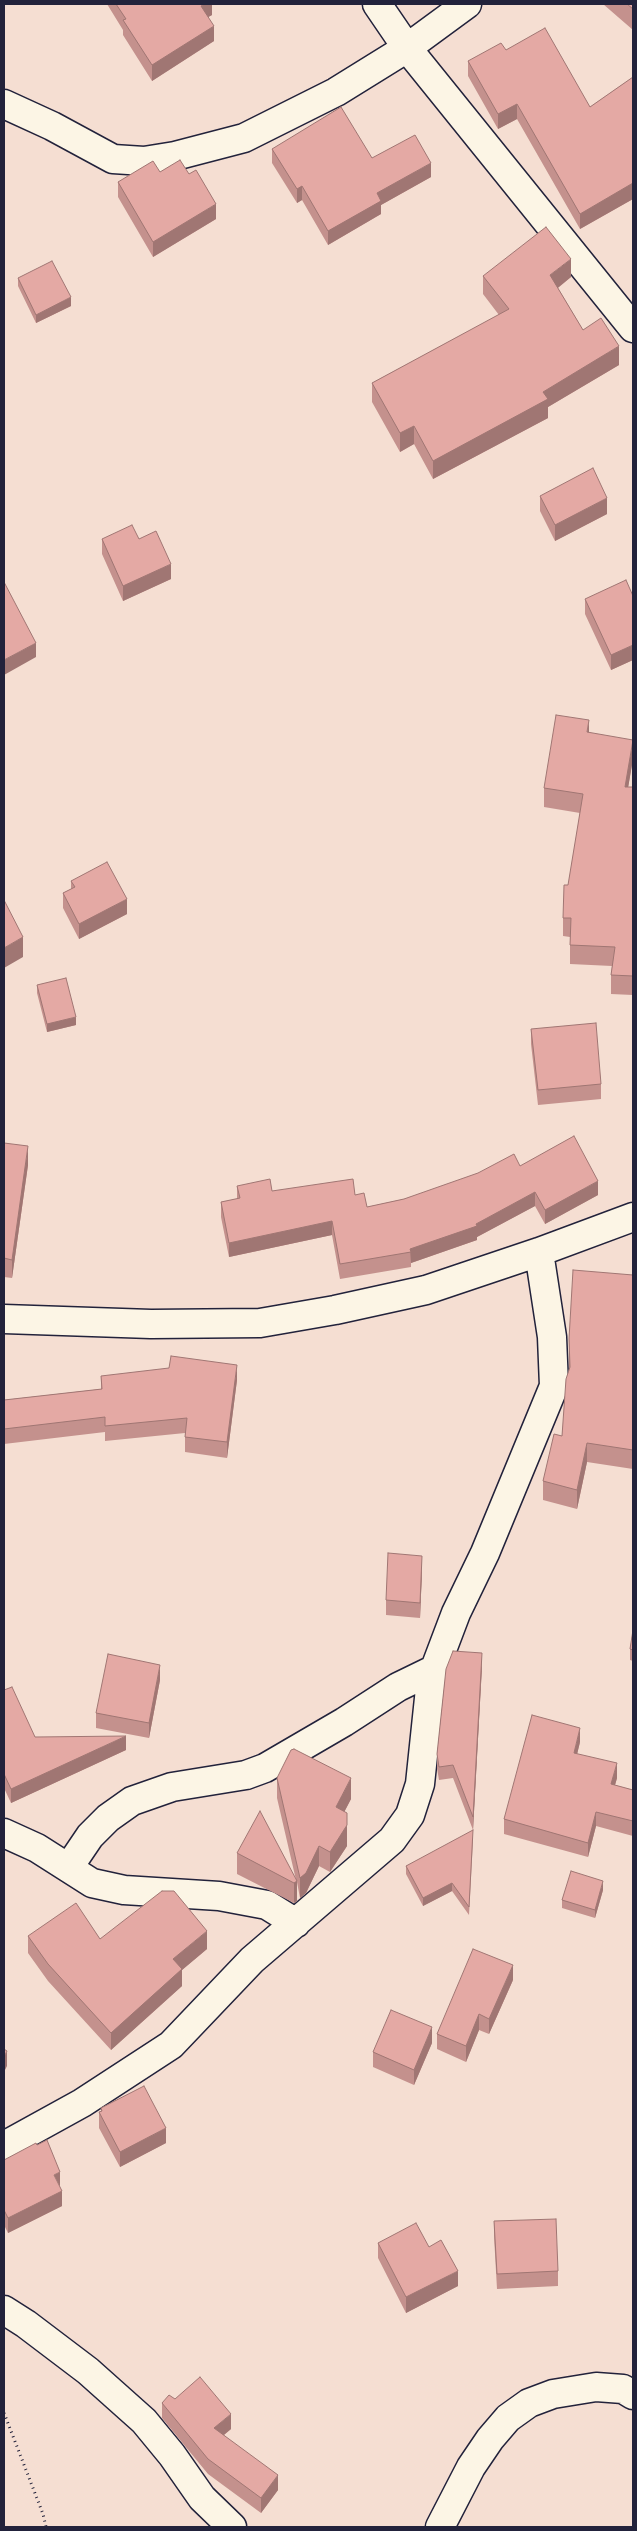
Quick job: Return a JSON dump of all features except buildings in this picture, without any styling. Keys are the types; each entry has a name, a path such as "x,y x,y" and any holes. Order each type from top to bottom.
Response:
{"street":[{"path":"377,4 407,48 633,328"},
{"path":"4,104 52,126 113,159 152,160 175,156 244,138 336,92 407,48 467,4"},
{"path":"4,1319 151,1324 260,1323 335,1310 426,1290 539,1252 633,1217"},
{"path":"4,2146 82,2103 171,2045 252,1960 392,1840 410,1815 420,1784 431,1679 456,1613 485,1553 554,1386 552,1337 539,1252"},
{"path":"70,1867 90,1836 108,1818 132,1801 172,1787 246,1775 265,1768 344,1722 398,1687 435,1670"},
{"path":"4,1832 70,1867 92,1883 124,1890 219,1896 267,1905 296,1923"},
{"path":"4,2310 26,2324 88,2371 144,2421 172,2455 202,2498 232,2527"},
{"path":"440,2527 471,2467 490,2439 508,2418 529,2403 553,2394 596,2387 623,2389 633,2395"}],"path":[{"path":"4,2413 43,2514 46,2527"}]}
